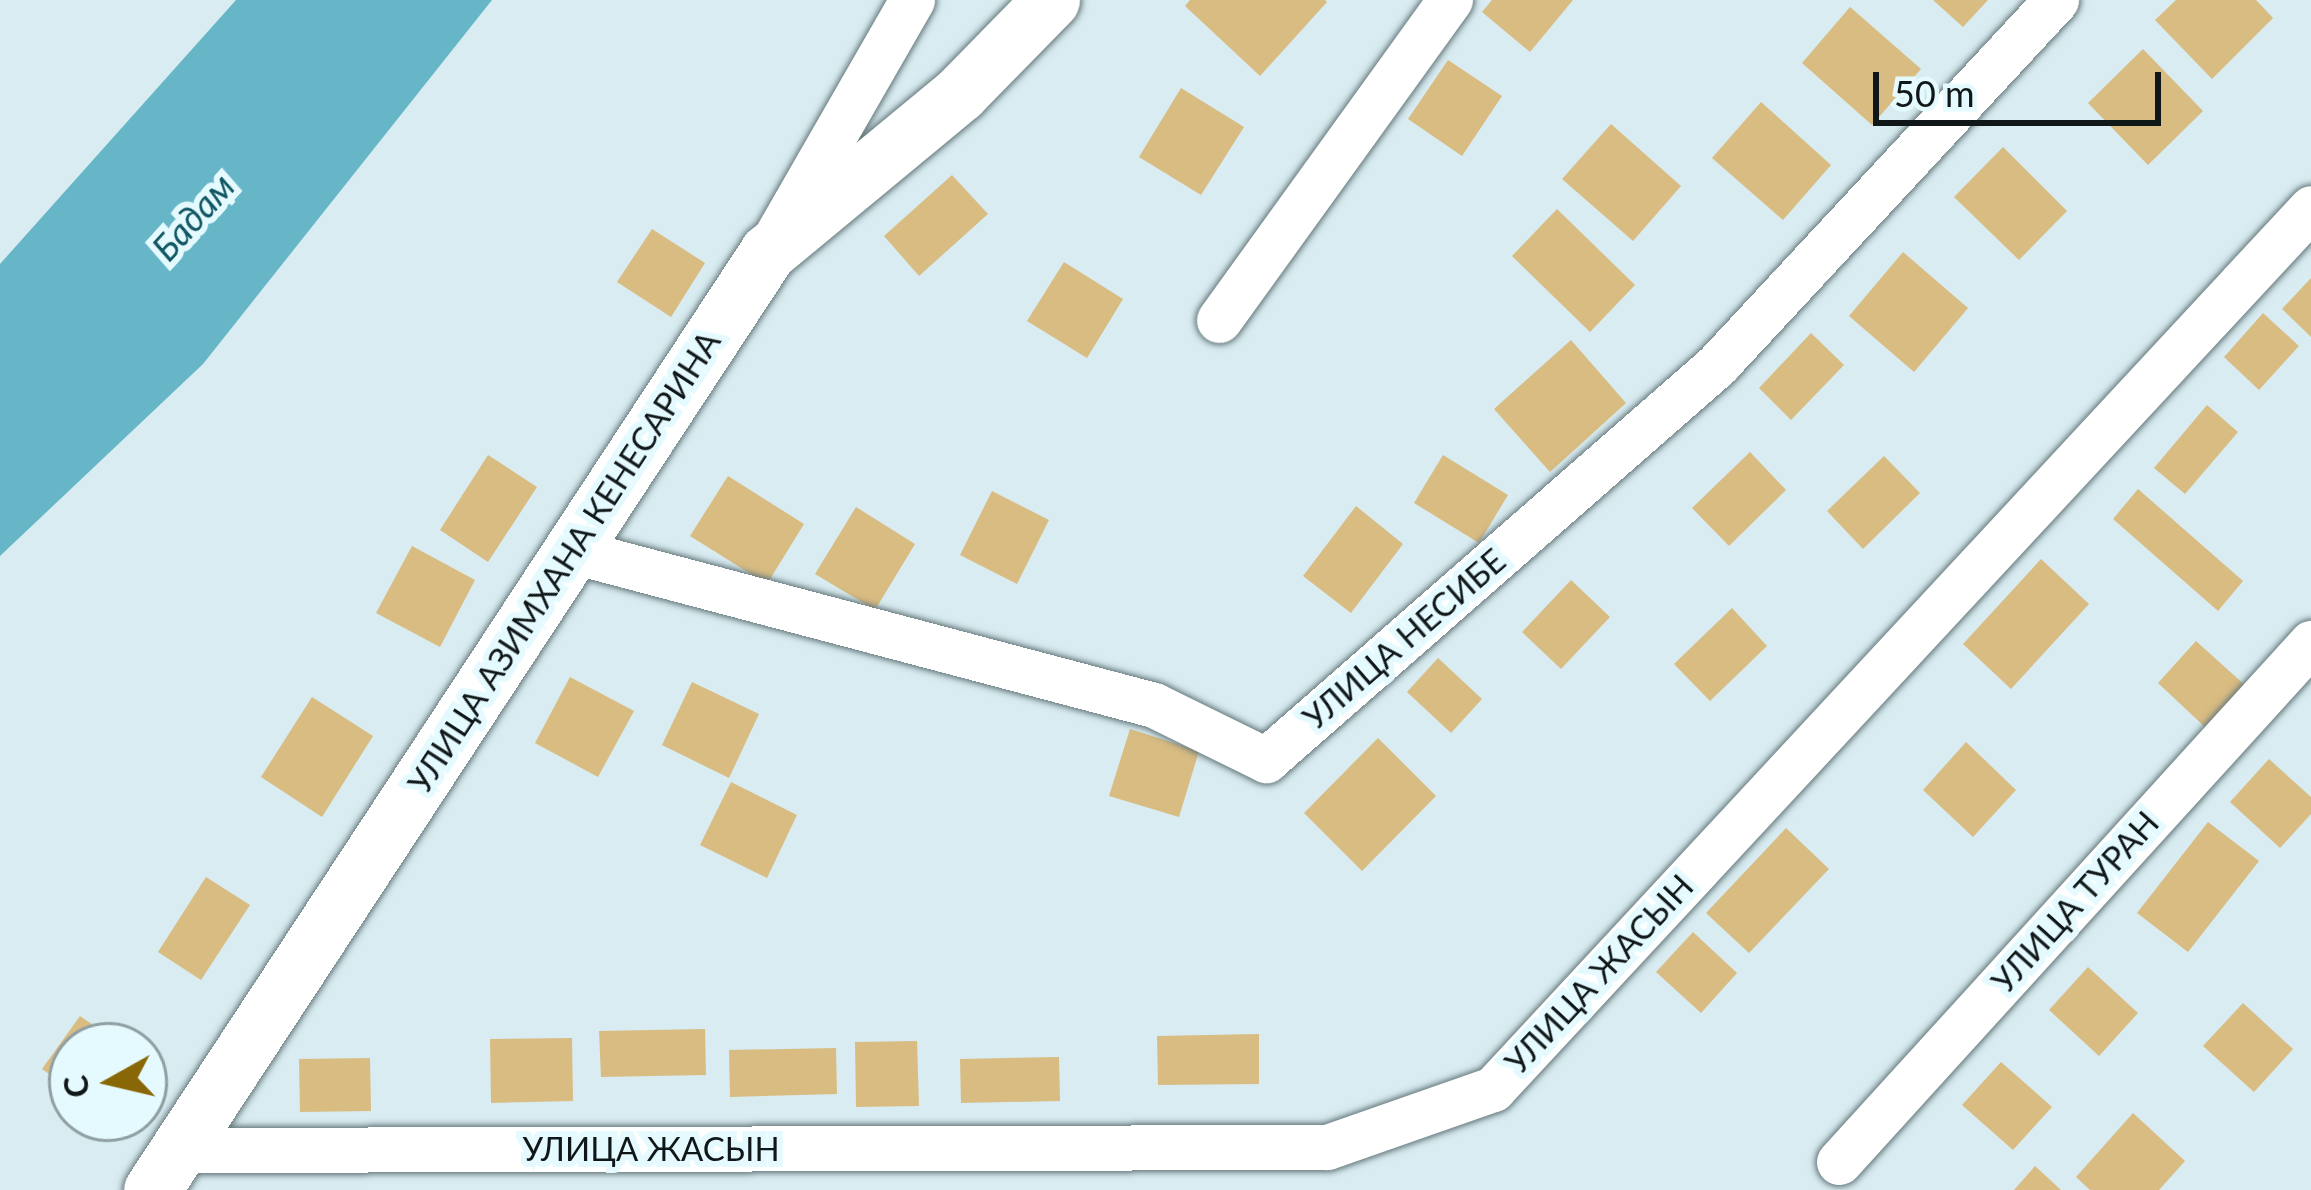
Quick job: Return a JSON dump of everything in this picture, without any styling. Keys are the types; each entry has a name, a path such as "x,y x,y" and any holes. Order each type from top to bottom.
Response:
{"street":[{"path":"768,252 912,0"},
{"name":"УЛИЦА АЗИМХАНА КЕНЕСАРИНА","path":"166,1170 768,252 960,93 1051,0"},
{"path":"1219,320 1450,0"},
{"name":"УЛИЦА НЕСИБЕ","path":"569,550 1154,705 1266,760 1717,365 2056,0"},
{"name":"УЛИЦА ЖАСЫН","path":"166,1170 1327,1147 1493,1089 2311,208"},
{"name":"УЛИЦА ТУРАН","path":"1839,1162 2311,643"}],"water":[{"name":"Бадам","path":"236,0 492,0 203,364 0,556 0,264"}],"building":[{"path":"1190,0 1327,2 1260,76 1185,6"},
{"path":"1492,0 1573,0 1530,52 1482,12"},
{"path":"1933,0 1988,0 1963,27"},
{"path":"2176,0 2256,0 2273,18 2212,79 2155,20"},
{"path":"1850,7 1921,69 1872,125 1802,63"},
{"path":"2143,49 2203,111 2148,165 2088,103"},
{"path":"1448,60 1502,96 1462,156 1408,119"},
{"path":"1181,88 1244,127 1201,195 1139,157"},
{"path":"1761,102 1831,165 1783,220 1712,158"},
{"path":"1611,124 1681,186 1633,241 1562,179"},
{"path":"2003,147 2067,211 2019,260 1954,197"},
{"path":"952,175 988,214 919,276 884,236"},
{"path":"1557,209 1635,285 1590,332 1512,256"},
{"path":"652,229 705,263 671,317 617,282"},
{"path":"1903,252 1968,308 1914,372 1849,316"},
{"path":"1064,262 1123,299 1087,358 1027,321"},
{"path":"2311,278 2311,337 2282,309"},
{"path":"2263,313 2299,346 2259,390 2224,357"},
{"path":"1811,333 1844,365 1791,420 1759,388"},
{"path":"1571,340 1626,403 1550,472 1494,409"},
{"path":"2207,405 2238,432 2185,494 2154,468"},
{"path":"1750,452 1786,490 1729,546 1692,508"},
{"path":"488,455 537,487 488,562 440,530"},
{"path":"1443,455 1508,495 1479,543 1414,503"},
{"path":"1884,456 1920,493 1863,549 1827,511"},
{"path":"728,476 804,524 767,584 690,536"},
{"path":"2138,489 2243,581 2218,611 2113,519"},
{"path":"992,491 1049,520 1017,584 960,555"},
{"path":"1356,506 1403,544 1351,613 1303,576"},
{"path":"856,507 915,544 875,610 815,574"},
{"path":"412,546 475,580 440,647 376,613"},
{"path":"2041,559 2089,604 2011,689 1963,644"},
{"path":"1571,580 1610,617 1561,669 1522,632"},
{"path":"1732,608 1767,646 1710,701 1674,664"},
{"path":"2196,641 2247,687 2207,729 2158,683"},
{"path":"1438,658 1482,699 1451,733 1407,692"},
{"path":"570,677 634,711 598,777 535,743"},
{"path":"692,682 759,714 729,778 662,745"},
{"path":"312,697 373,736 322,817 261,777"},
{"path":"1130,729 1199,751 1179,817 1109,796"},
{"path":"1378,738 1436,796 1362,871 1304,813"},
{"path":"1966,742 2016,790 1973,837 1923,790"},
{"path":"2269,759 2311,797 2311,814 2280,848 2230,802"},
{"path":"731,782 797,815 767,878 700,845"},
{"path":"2208,822 2259,861 2188,952 2137,913"},
{"path":"1786,828 1829,869 1749,953 1706,913"},
{"path":"206,877 250,905 201,980 158,952"},
{"path":"1693,932 1737,973 1701,1013 1656,972"},
{"path":"2088,967 2138,1013 2099,1056 2049,1010"},
{"path":"2243,1003 2293,1049 2254,1092 2203,1046"},
{"path":"705,1029 706,1075 601,1077 599,1031"},
{"path":"1259,1034 1259,1084 1158,1085 1157,1036"},
{"path":"572,1038 573,1101 491,1103 490,1039"},
{"path":"917,1041 919,1106 856,1107 855,1042"},
{"path":"836,1048 837,1094 730,1097 729,1050"},
{"path":"1059,1057 1060,1101 961,1103 960,1059"},
{"path":"370,1058 371,1111 300,1112 299,1059"},
{"path":"2001,1062 2052,1107 2013,1150 1962,1105"},
{"path":"2133,1113 2185,1161 2159,1190 2090,1190 2076,1177"},
{"path":"2035,1166 2061,1190 2014,1190"}]}
